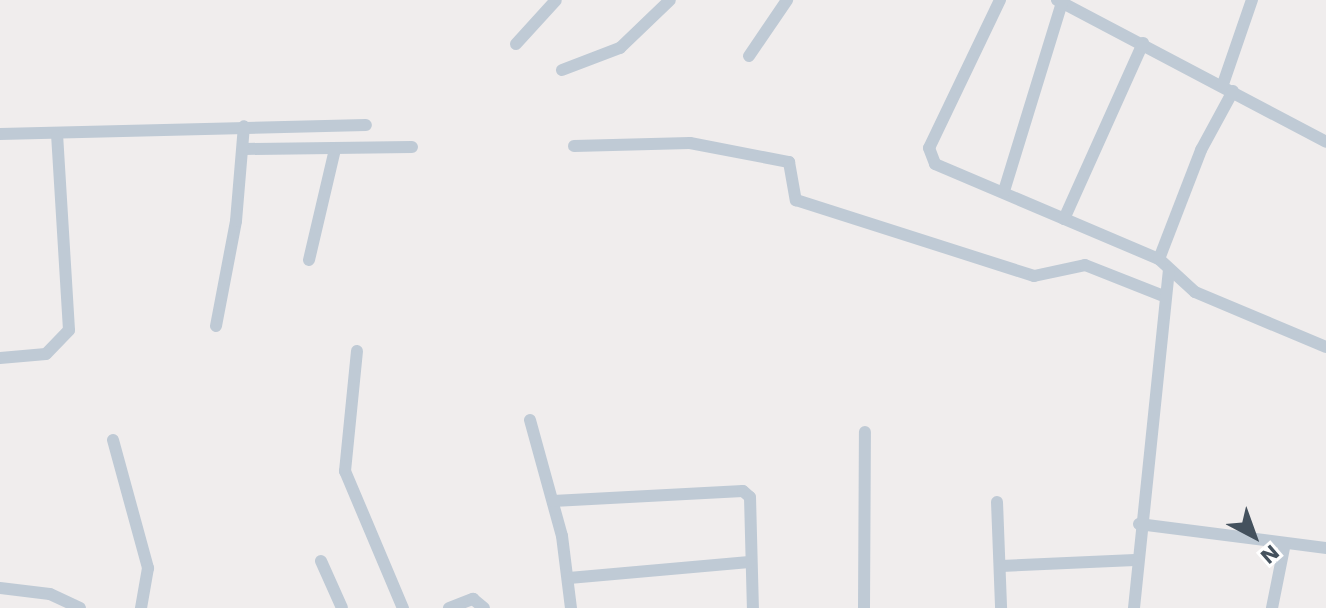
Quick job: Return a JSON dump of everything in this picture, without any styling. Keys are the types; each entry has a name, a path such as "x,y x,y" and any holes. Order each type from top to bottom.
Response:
{"street":[{"path":"516,44 556,0"},
{"path":"562,70 620,48 670,0"},
{"path":"749,56 787,0"},
{"path":"1000,0 929,148 935,164 1159,259 1195,292 1326,347"},
{"path":"1159,259 1228,88 1252,0"},
{"path":"1004,191 1060,1 1326,142"},
{"path":"1064,219 1143,43"},
{"path":"0,134 57,136 244,126 366,125"},
{"path":"216,326 244,149 244,126"},
{"path":"0,358 46,354 69,330 57,136"},
{"path":"574,146 690,143 789,162 796,200 1034,276 1085,265 1161,295"},
{"path":"244,149 412,147"},
{"path":"309,260 335,149"},
{"path":"1134,608 1139,524 1160,405 1161,295 1169,271"},
{"path":"357,351 345,471 403,608"},
{"path":"530,420 553,501 569,578 571,608"},
{"path":"864,608 865,432"},
{"path":"113,440 146,558 141,608"},
{"path":"553,501 743,491 750,497 749,562 753,608"},
{"path":"997,502 1001,608"},
{"path":"1139,524 1326,548"},
{"path":"1272,608 1285,543"},
{"path":"1001,566 1135,560"},
{"path":"321,561 342,608"},
{"path":"569,578 749,562"},
{"path":"0,588 50,594 80,608"},
{"path":"449,608 473,599 484,608"}]}
